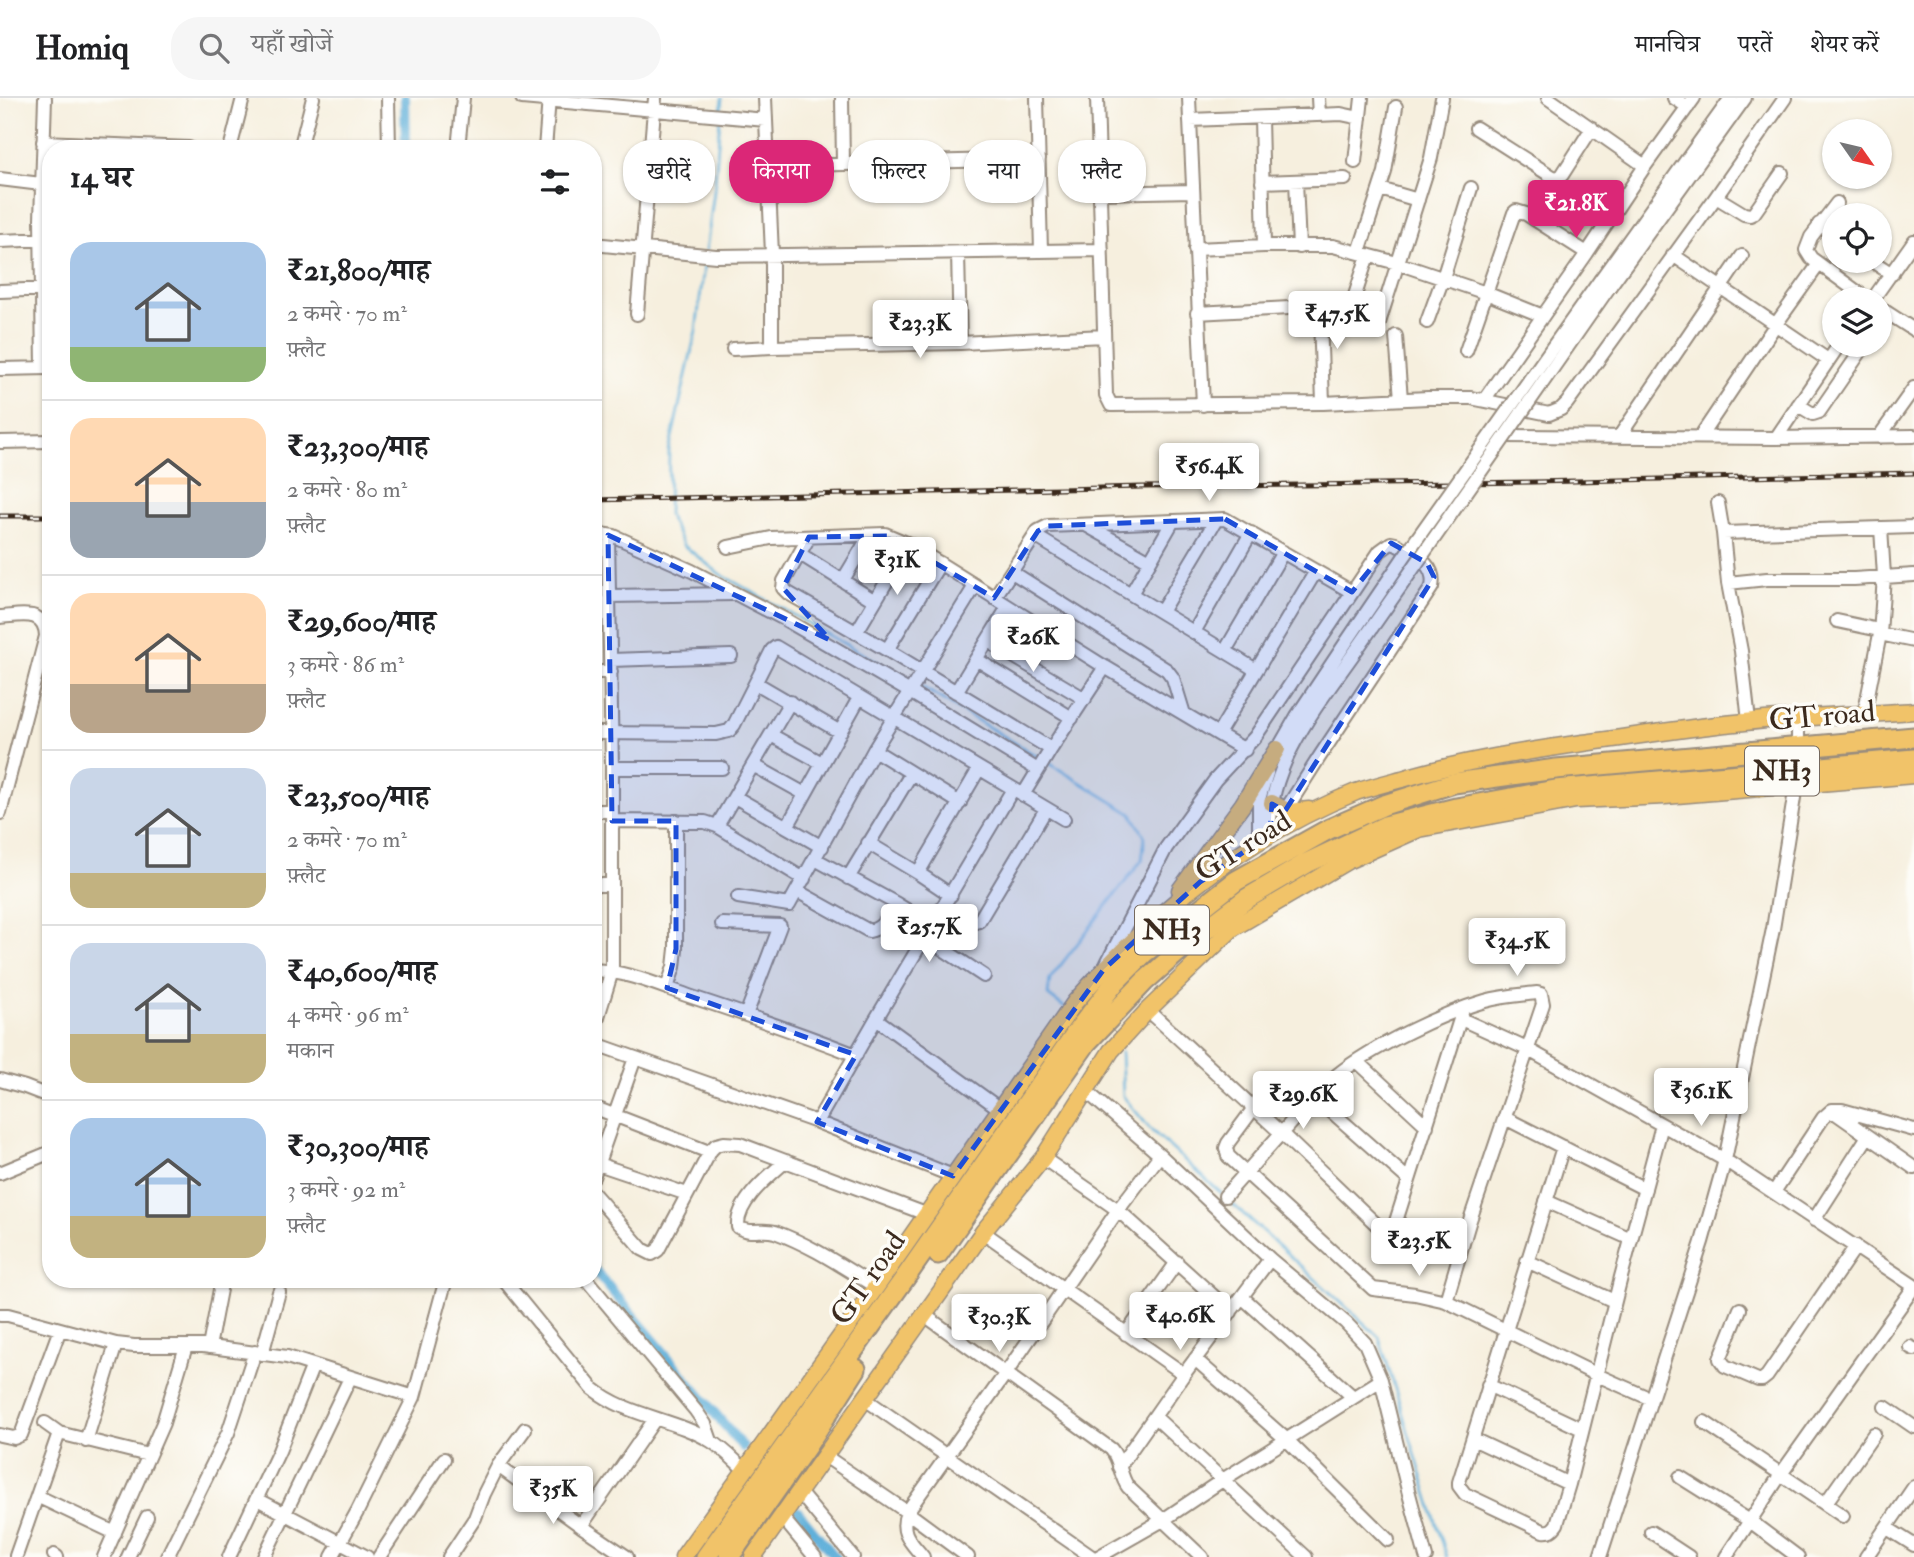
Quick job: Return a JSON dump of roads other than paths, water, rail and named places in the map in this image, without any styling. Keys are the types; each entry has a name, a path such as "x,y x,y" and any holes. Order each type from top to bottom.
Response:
{"highway":[{"name":"GT road","path":"706,1557 1078,1030 1116,981 1144,953 1236,881 1329,829 1384,805 1454,783 1556,769 1914,737"},
{"name":"GT road","path":"729,1557 808,1444 845,1385 1087,1042 1144,982 1187,944 1247,899 1307,863 1385,826 1456,808 1555,790 1914,760"}],"main road":[{"path":"683,1557 1075,1002 1153,920 1200,881 1264,838 1320,808 1359,791 1425,772 1511,754 1663,731 1749,721 1914,711"},
{"path":"1172,904 1243,804 1277,749"},
{"path":"753,1557 983,1231 1043,1158 1111,1051 1148,1010 1233,928 1347,861 1419,829 1576,800 1665,796 1797,780 1914,775"},
{"path":"1279,807 1298,812 1320,808"}],"street":[{"path":"43,140 46,98"},
{"path":"232,140 243,98"},
{"path":"302,140 313,98"},
{"path":"388,98 390,140"},
{"path":"459,140 463,98"},
{"path":"522,98 654,104 714,115 766,120"},
{"path":"765,98 766,140"},
{"path":"842,98 843,164"},
{"path":"1037,98 1038,140"},
{"path":"1097,98 1099,140"},
{"path":"1189,98 1203,405"},
{"path":"1318,98 1319,115"},
{"path":"1355,162 1362,98"},
{"path":"1378,326 1431,159 1442,98"},
{"path":"1548,98 1645,166"},
{"path":"1484,400 1691,102 1674,98"},
{"path":"1264,838 1259,799 1277,749 1504,436 1731,98"},
{"path":"1279,807 1282,769 1404,556 1745,98"},
{"path":"1101,203 1105,395 1111,405 1323,403 1401,399 1484,400 1549,414 1561,409 1785,98"},
{"path":"546,140 549,100"},
{"path":"637,314 654,104"},
{"path":"1350,311 1385,172 1396,107"},
{"path":"1190,120 1341,114 1360,118"},
{"path":"1261,118 1264,246"},
{"path":"1476,128 1558,178 1592,128"},
{"path":"834,164 964,161"},
{"path":"42,163 42,195"},
{"path":"1716,197 1750,215 1782,173"},
{"path":"1262,182 1345,178"},
{"path":"0,180 41,184"},
{"path":"1296,181 1299,247"},
{"path":"1427,322 1471,188"},
{"path":"1380,189 1418,200"},
{"path":"1146,192 1192,191"},
{"path":"769,203 772,346"},
{"path":"1040,203 1041,251"},
{"path":"1466,351 1512,215 1516,211 1526,214 1587,253"},
{"path":"1822,220 1806,250 1811,258 1851,287"},
{"path":"0,241 42,239"},
{"path":"1882,287 1913,243"},
{"path":"602,245 716,256 1102,250"},
{"path":"1195,249 1333,246 1443,278 1543,316"},
{"path":"958,253 960,343"},
{"path":"1673,255 1828,360"},
{"path":"1619,437 1742,256"},
{"path":"1700,437 1819,264"},
{"path":"0,290 42,289"},
{"path":"1198,313 1314,308 1320,318 1323,403"},
{"path":"1892,316 1914,330"},
{"path":"1396,336 1401,399"},
{"path":"733,349 1104,337"},
{"path":"1776,438 1830,357"},
{"path":"1798,405 1813,414 1819,412 1857,357"},
{"path":"0,369 42,368"},
{"path":"1879,437 1914,388"},
{"path":"1504,436 1914,436"},
{"path":"0,442 42,441"},
{"path":"1718,503 1749,721"},
{"path":"1161,612 1216,520"},
{"path":"994,598 1042,528 1216,520 1230,521 1352,592"},
{"path":"1131,594 1174,521"},
{"path":"1085,524 1150,561"},
{"path":"1724,533 1914,527"},
{"path":"1864,715 1880,632 1884,576 1881,528"},
{"path":"1194,632 1251,533"},
{"path":"602,534 692,571 786,620 911,691 1039,769"},
{"path":"728,547 771,538 885,534 909,544 1105,667 1245,750"},
{"path":"602,1004 612,971 608,535"},
{"path":"843,580 870,535"},
{"path":"1035,536 1256,670"},
{"path":"809,537 784,581 783,588 788,593 887,650 921,675 956,692 1049,752"},
{"path":"1104,969 1167,848 1215,780 1245,750 1380,551 1391,543 1396,544 1427,563 1434,577 1433,587 1320,756 1279,807 1264,838"},
{"path":"856,633 909,544"},
{"path":"1226,651 1283,552"},
{"path":"800,554 875,601"},
{"path":"887,650 940,563"},
{"path":"1218,734 1316,571"},
{"path":"1012,572 1167,670 1173,678 1184,714"},
{"path":"1728,583 1767,579 1854,579 1914,575"},
{"path":"738,897 789,905 874,750 975,586"},
{"path":"609,596 735,594"},
{"path":"956,692 1008,607"},
{"path":"0,617 30,615 42,620"},
{"path":"1837,621 1914,641"},
{"path":"988,641 1085,699"},
{"path":"602,733 724,733 734,725 772,650 776,648 1064,819"},
{"path":"0,813 42,651"},
{"path":"602,669 731,656"},
{"path":"976,659 1072,718"},
{"path":"817,1122 951,895 1018,792 1039,769 1105,667"},
{"path":"756,683 840,732"},
{"path":"787,827 859,698"},
{"path":"717,826 790,702"},
{"path":"1798,719 1798,737"},
{"path":"771,735 822,763"},
{"path":"874,750 960,803"},
{"path":"753,765 805,794"},
{"path":"612,768 722,768"},
{"path":"918,873 979,769"},
{"path":"848,878 911,774"},
{"path":"1600,1557 1702,1242 1725,1160 1773,929 1797,780"},
{"path":"734,797 822,847"},
{"path":"931,928 979,921 1046,809"},
{"path":"602,813 698,821 717,826 804,879"},
{"path":"667,988 676,949 676,821"},
{"path":"868,843 951,895"},
{"path":"815,859 897,904 931,928 984,976"},
{"path":"602,885 612,886"},
{"path":"797,891 869,931 878,929 897,904"},
{"path":"757,925 764,901"},
{"path":"722,924 780,926 746,1015"},
{"path":"602,970 667,988 856,1055"},
{"path":"1224,1196 1338,1074 1382,1045 1462,1014 1485,1001 1508,996 1541,994 1543,1003 1446,1301"},
{"path":"1148,1010 1377,1225 1392,1234 1465,1238"},
{"path":"1462,1014 1725,1160 1914,1287 1781,1474 1726,1557"},
{"path":"1392,1234 1462,1014"},
{"path":"876,1019 1000,1109"},
{"path":"602,1045 817,1122 953,1176"},
{"path":"602,1153 635,1058"},
{"path":"1357,1061 1427,1126"},
{"path":"0,1080 42,1094"},
{"path":"1086,1091 1160,1155 1270,1259 1358,1334 1365,1343 1381,1380 1426,1557"},
{"path":"1315,1097 1409,1180"},
{"path":"1254,1108 1226,1147 1227,1156 1373,1289 1446,1301 1651,1399"},
{"path":"602,1110 709,1152"},
{"path":"1774,1192 1823,1118 1832,1110 1842,1110 1914,1130"},
{"path":"1832,1110 1914,1168"},
{"path":"1505,1118 1645,1189"},
{"path":"1563,1147 1459,1482 1461,1491 1548,1532 1556,1524 1569,1484 1662,1125"},
{"path":"1814,1220 1868,1136"},
{"path":"602,1203 642,1249 652,1254 658,1251 709,1152 716,1145 732,1143 926,1214"},
{"path":"923,1557 904,1531 903,1522 907,1512 1118,1210 1160,1155"},
{"path":"0,1173 42,1157"},
{"path":"1043,1158 1118,1210 1231,1312"},
{"path":"786,1161 753,1193 739,1215 738,1227 748,1231 767,1230 808,1246 876,1287"},
{"path":"602,1173 687,1194"},
{"path":"1546,1201 1631,1240"},
{"path":"983,1231 1184,1374"},
{"path":"1740,1309 1720,1359 1725,1366 1762,1380 1856,1247"},
{"path":"1119,1467 1270,1259"},
{"path":"1527,1261 1615,1301"},
{"path":"1126,1334 1177,1262"},
{"path":"209,1347 220,1288"},
{"path":"332,1557 414,1397 444,1288"},
{"path":"510,1288 592,1388 606,1399 710,1441 745,1469"},
{"path":"594,1288 696,1411 705,1424 710,1441"},
{"path":"167,1557 228,1433 279,1292"},
{"path":"1242,1297 1353,1397"},
{"path":"923,1314 1111,1449 1128,1487 1202,1557"},
{"path":"0,1315 116,1344 209,1347 287,1357 414,1397"},
{"path":"0,1435 14,1438 21,1434 60,1329"},
{"path":"86,1441 116,1344"},
{"path":"104,1557 163,1423 186,1346"},
{"path":"1195,1359 1287,1440 1388,1540"},
{"path":"229,1557 279,1451 313,1365"},
{"path":"264,1557 350,1378"},
{"path":"865,1399 946,1457 1100,1556 1163,1520 1381,1380"},
{"path":"1488,1385 1582,1429"},
{"path":"1885,1407 1914,1427"},
{"path":"1155,1417 1306,1557"},
{"path":"581,1526 655,1419"},
{"path":"1704,1422 1843,1516"},
{"path":"45,1423 59,1433 148,1455"},
{"path":"449,1557 475,1518 498,1466 525,1429"},
{"path":"16,1556 59,1433"},
{"path":"1825,1504 1874,1434"},
{"path":"1473,1439 1569,1484"},
{"path":"825,1455 968,1557"},
{"path":"379,1557 443,1459"},
{"path":"498,1466 627,1557"},
{"path":"1681,1477 1750,1521 1798,1557"},
{"path":"1867,1557 1914,1487"},
{"path":"798,1491 853,1557"},
{"path":"37,1496 115,1533"},
{"path":"257,1499 367,1557"},
{"path":"781,1516 815,1557"},
{"path":"128,1557 146,1517"},
{"path":"1887,1528 1914,1545"},
{"path":"1651,1531 1689,1557"}],"waterway":[{"path":"405,98 406,140"},
{"path":"721,112 722,98"},
{"path":"706,251 720,119"},
{"path":"705,258 696,331 669,451 668,515 683,545 720,574 911,681"},
{"path":"920,686 1040,758"},
{"path":"1049,763 1132,814 1145,837 1142,860 1050,979 1048,995 1064,1007"},
{"path":"1121,1052 1123,1096 1152,1131 1221,1193"},
{"path":"1228,1200 1379,1337 1447,1557"},
{"path":"602,1279 743,1447"},
{"path":"797,1511 835,1557"}],"railway":[{"path":"602,500 1914,473"},
{"path":"0,516 42,516"}]}
